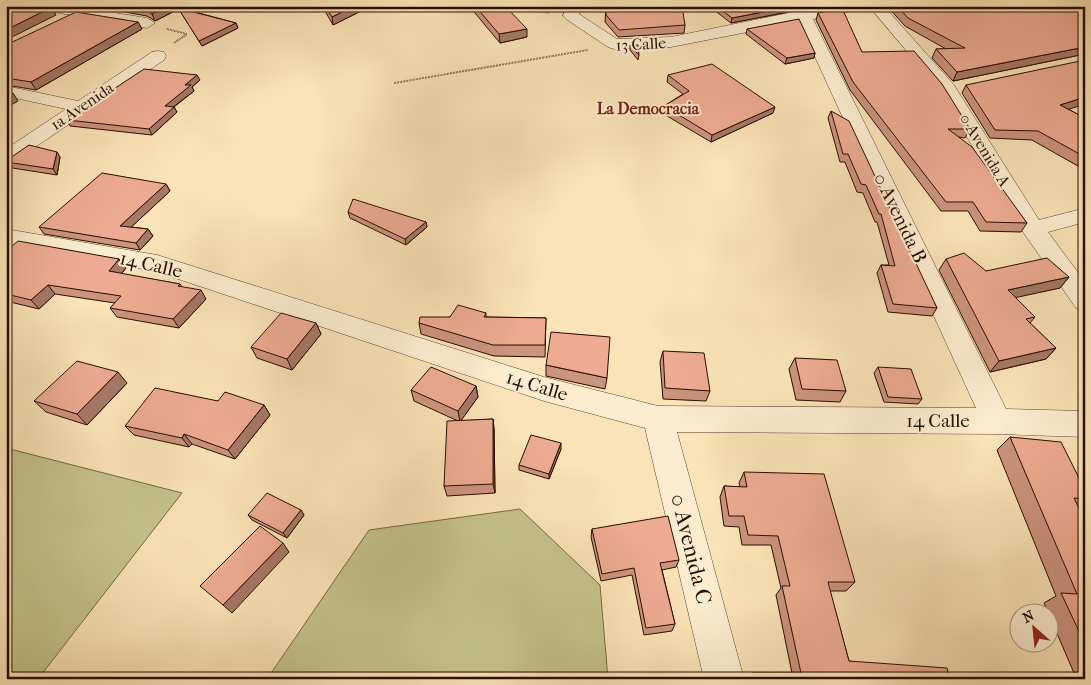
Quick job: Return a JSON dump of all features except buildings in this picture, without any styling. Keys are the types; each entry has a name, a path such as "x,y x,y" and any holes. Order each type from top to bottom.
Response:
{"street":[{"path":"42,6 147,23"},
{"name":"13 Calle","path":"614,44 671,42 857,6"},
{"name":"0 Avenida A","path":"876,6 958,87 1034,229 1085,300"},
{"path":"55,24 79,11"},
{"path":"572,11 614,44"},
{"name":"0 Avenida B","path":"803,15 997,421"},
{"name":"1a Avenida","path":"6,158 80,106 158,56"},
{"path":"6,91 80,106"},
{"path":"1034,229 1085,215"},
{"name":"14 Calle","path":"6,237 156,263 544,389 658,419 997,421 1085,424"},
{"name":"0 Avenida C","path":"658,419 724,679"}],"path":[{"path":"507,6 572,11"},
{"path":"147,23 187,34 158,56"},
{"name":"13 Calle","path":"394,83 578,53 614,44"}],"shaded area":[{"path":"6,448 182,493 38,679 6,679"},
{"path":"520,509 600,585 608,679 267,679 369,530"}],"district":[{"name":"La Democracia","path":"648,108"}]}
